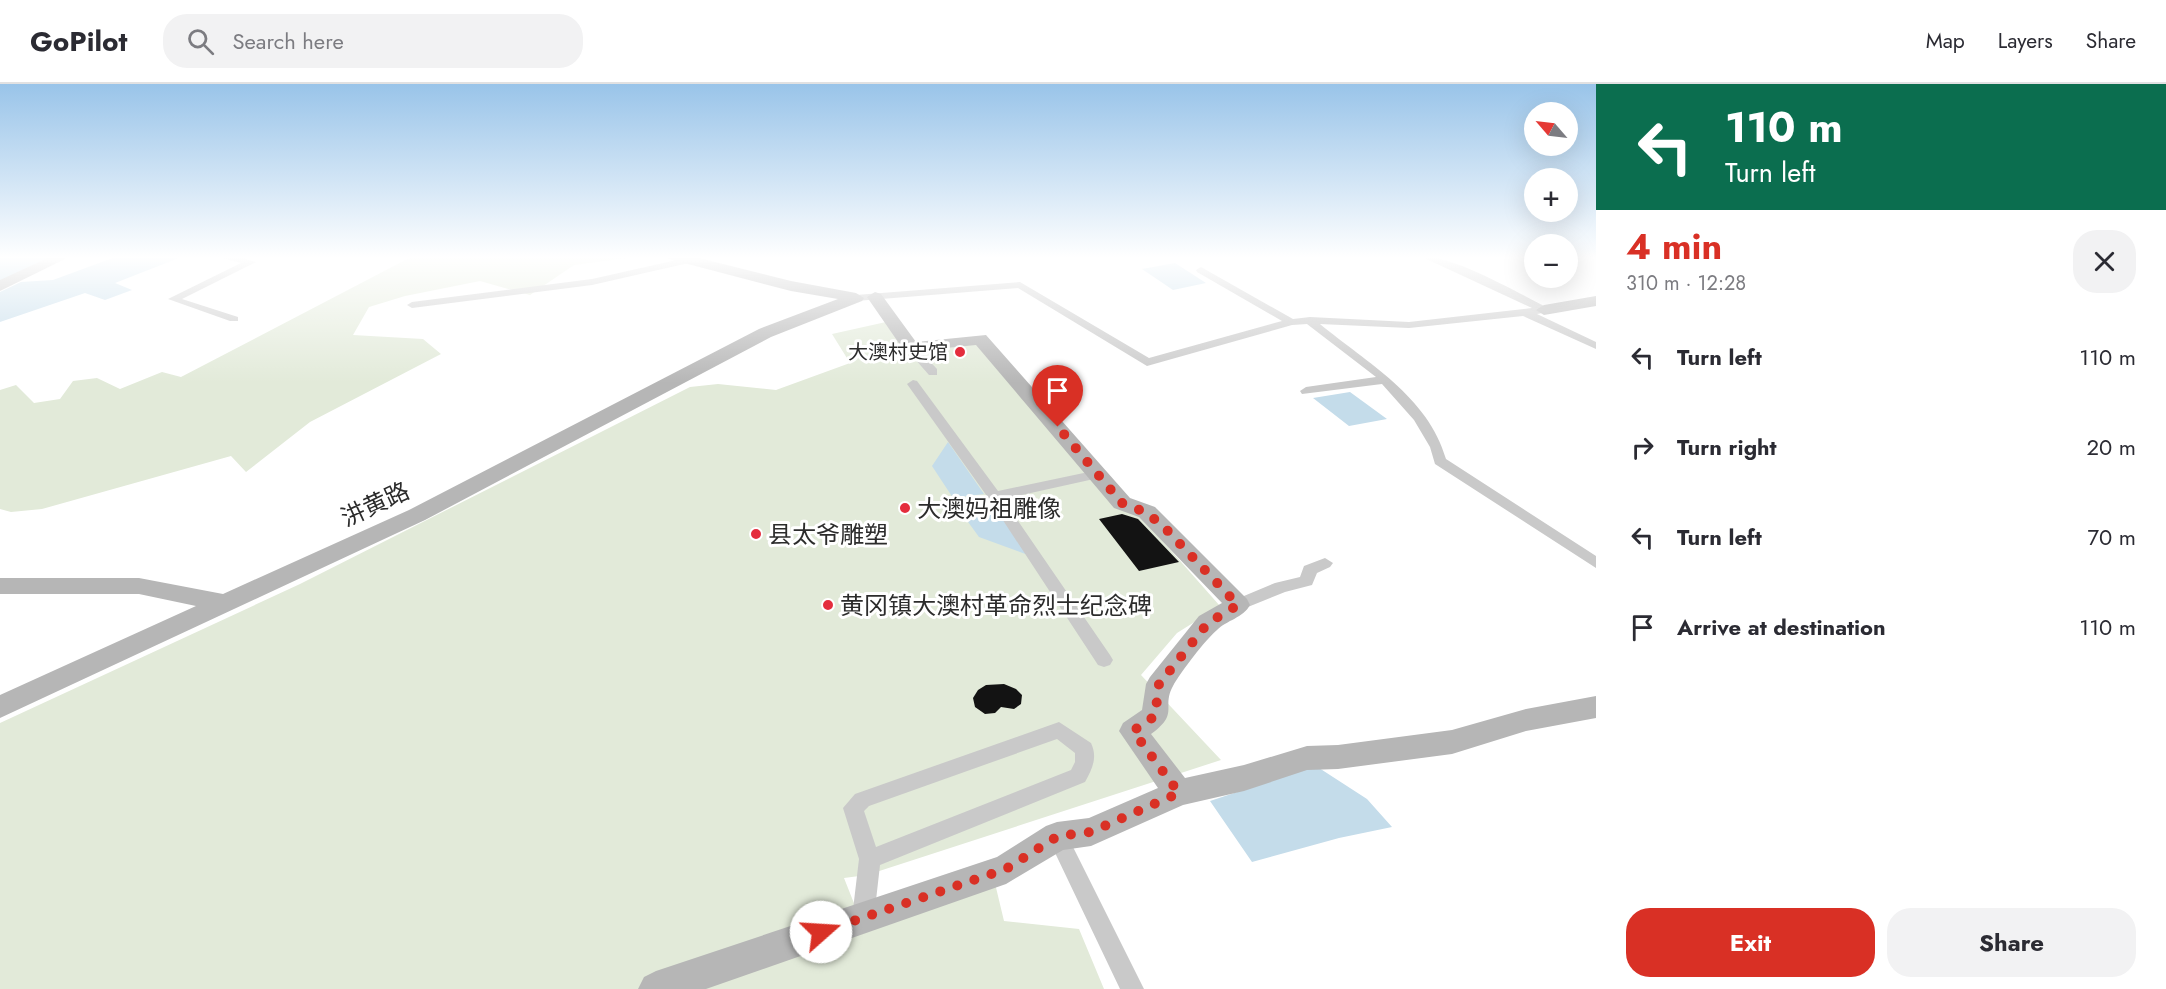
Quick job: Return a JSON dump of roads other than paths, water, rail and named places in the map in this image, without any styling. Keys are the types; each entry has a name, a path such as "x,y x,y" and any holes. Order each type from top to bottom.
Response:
{"street":[{"path":"175,298 234,319"},
{"path":"412,305 465,298"},
{"name":"汫黄路","path":"0,707 417,515 765,333 863,298"},
{"path":"867,298 933,372"},
{"path":"1042,298 1147,362 1291,322 1310,320 1409,325 1526,313 1596,302"},
{"path":"1250,298 1291,322"},
{"path":"1520,298 1544,310"},
{"path":"1526,313 1596,346"},
{"path":"1310,320 1326,336 1378,373 1422,419 1438,448 1440,461 1596,563"},
{"path":"911,348 980,339 1122,503 1147,513 1164,527 1238,605"},
{"path":"1306,391 1383,380"},
{"path":"914,384 994,496 1104,660"},
{"path":"994,496 1098,474"},
{"path":"1179,793 1133,731 1155,716 1159,684 1208,623 1238,605 1281,587 1306,581 1310,570 1325,562"},
{"path":"0,586 139,586 227,604"},
{"path":"656,989 1006,869 1058,836 1091,832 1179,793 1244,778 1307,758 1338,757 1452,742 1526,720 1596,707"},
{"path":"863,918 870,859 853,808 862,800 1059,730 1084,749 1084,763 1078,776 870,859"},
{"path":"1058,836 1132,989"}],"water":[{"path":"0,298 70,298 0,322"},
{"path":"1350,392 1387,419 1349,426 1313,398"},
{"path":"948,442 984,494 953,498 932,466"},
{"path":"989,500 1028,555 979,537 955,504"},
{"path":"1316,766 1367,799 1392,827 1339,838 1252,862 1210,801"}],"place":[{"name":"大澳村史馆","path":"960,352"},
{"name":"大澳妈祖雕像","path":"905,508"},
{"name":"县太爷雕塑","path":"756,534"},
{"name":"黄冈镇大澳村革命烈士纪念碑","path":"828,605"}]}
